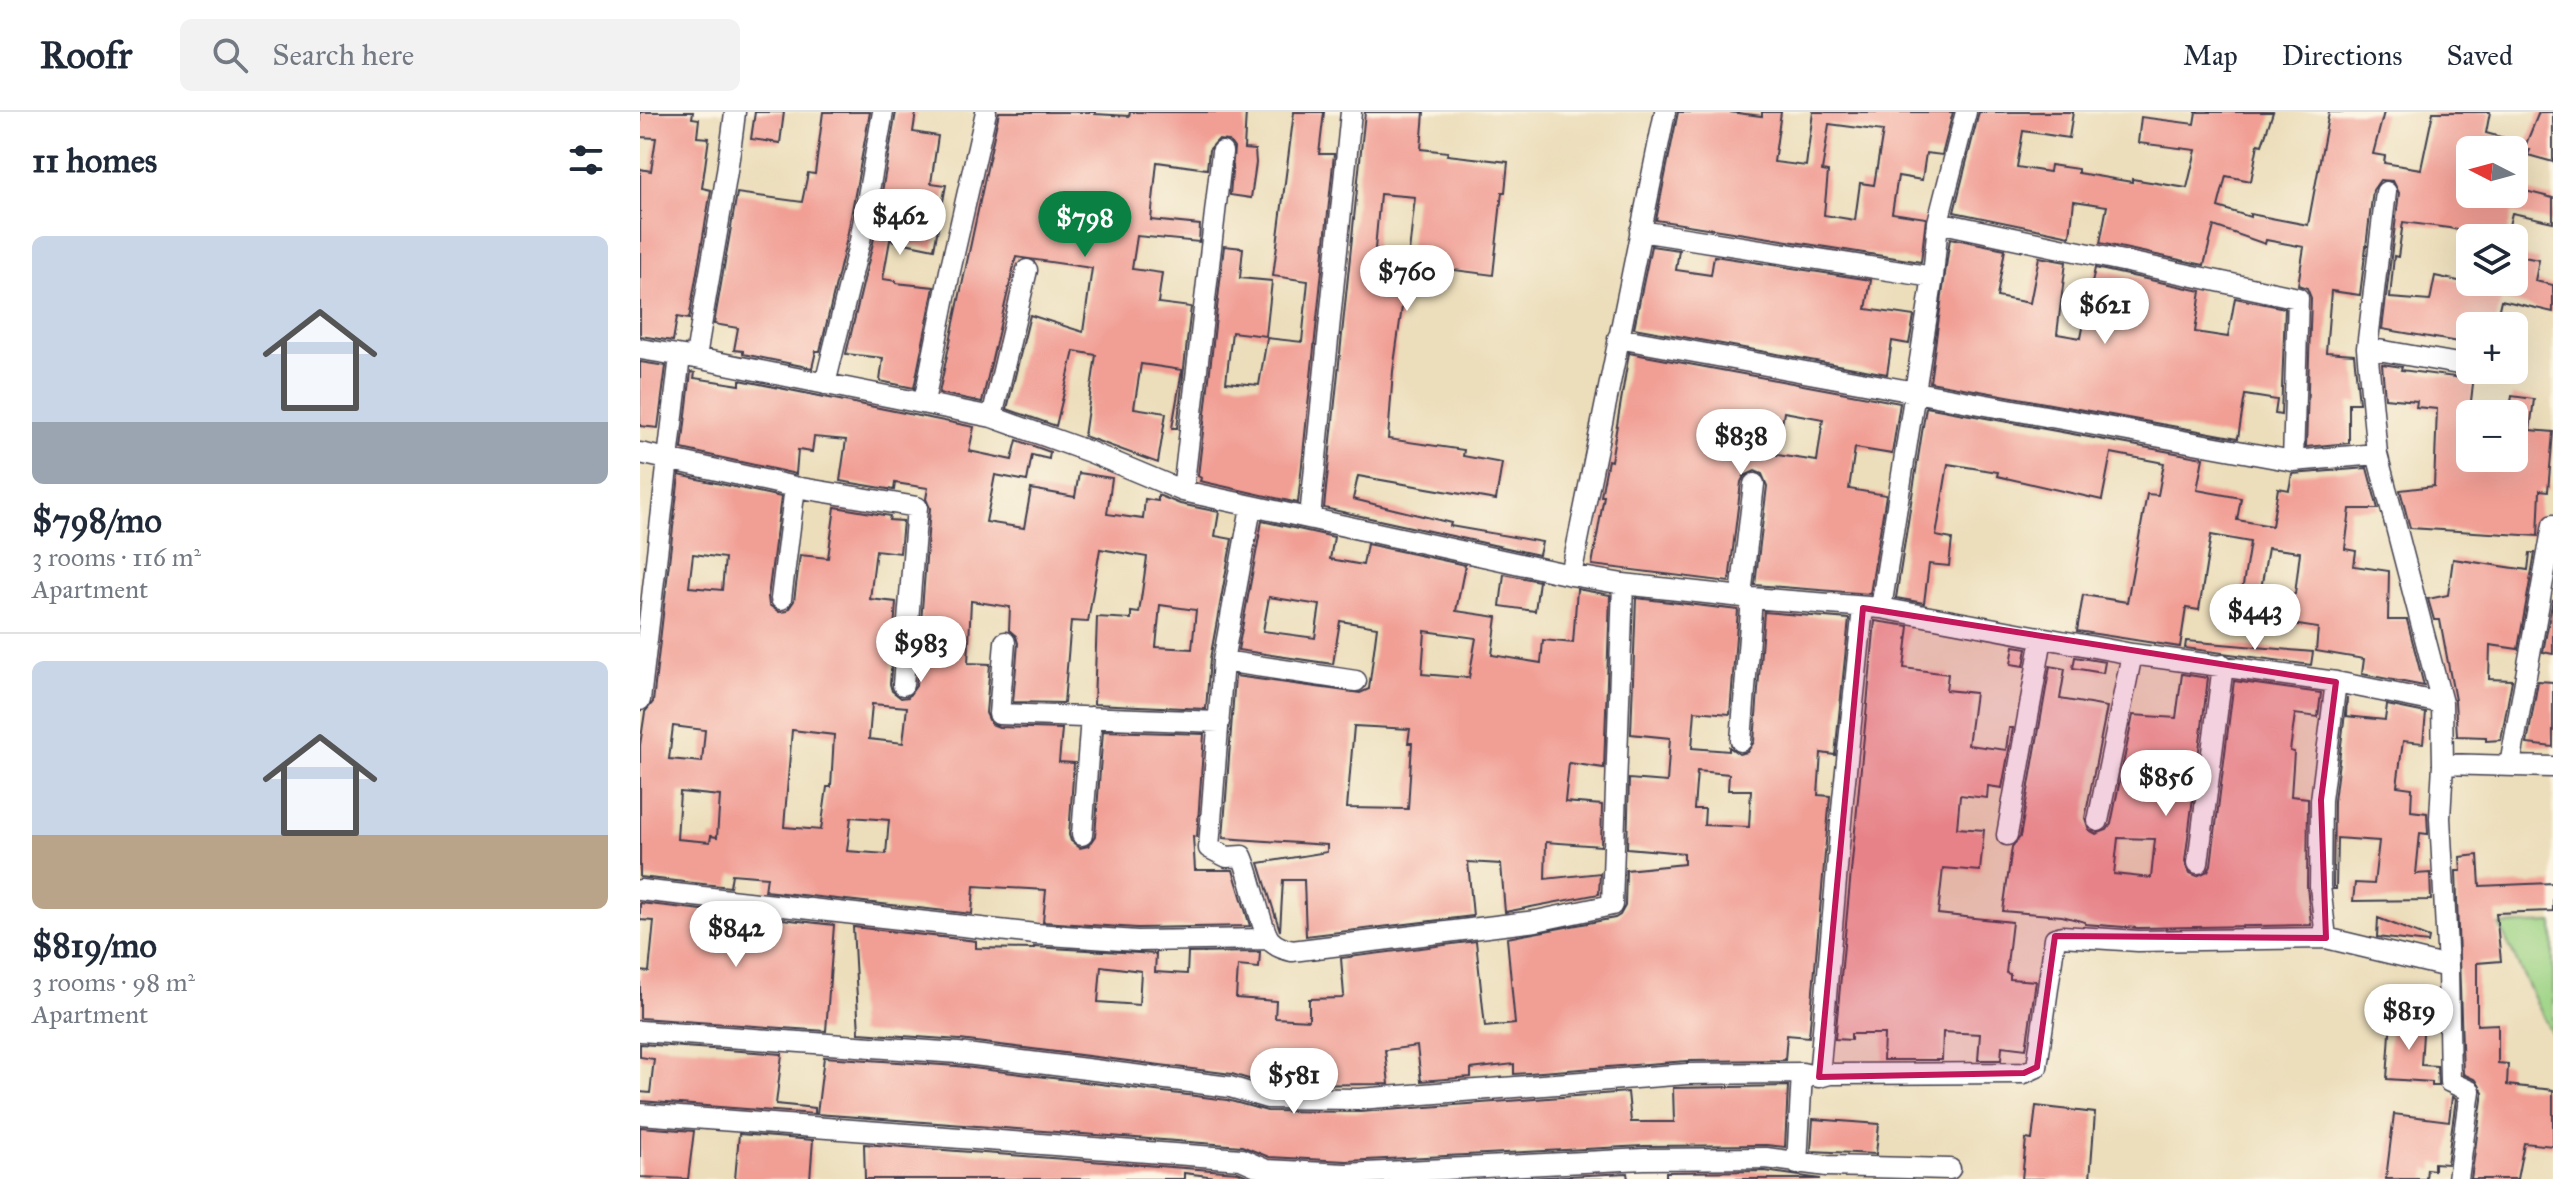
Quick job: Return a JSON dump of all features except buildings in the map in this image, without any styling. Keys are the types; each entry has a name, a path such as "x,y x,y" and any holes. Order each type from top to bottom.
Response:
{"street":[{"path":"640,700 669,458 708,271 735,112"},
{"path":"825,384 860,241 883,112"},
{"path":"924,402 986,112"},
{"path":"1310,517 1351,112"},
{"path":"1571,575 1665,112"},
{"path":"1797,1164 1843,799 1872,608 1933,277 1938,222 1966,112"},
{"path":"1183,491 1222,152"},
{"path":"2386,192 2367,348 2377,454 2442,703 2440,818 2450,1082 2470,1091 2458,1179"},
{"path":"1938,222 2298,298 2293,461"},
{"path":"1640,231 1933,277"},
{"path":"992,417 1027,270"},
{"path":"1618,338 2293,461 2377,454"},
{"path":"2367,348 2456,364"},
{"path":"640,349 992,417 1090,452 1183,491 1571,575 1623,584 1872,608 2132,654 2336,682 2442,703"},
{"path":"640,453 795,487 917,507 903,685"},
{"path":"1741,741 1754,484"},
{"path":"781,599 795,487"},
{"path":"1251,507 1223,661 1209,848 1227,857 1242,856 1250,873 1268,939 1278,947 1292,951 1536,921 1612,905 1623,584"},
{"path":"2510,765 2553,525"},
{"path":"2007,835 2042,638"},
{"path":"1005,642 999,714 1219,722"},
{"path":"2098,821 2132,654"},
{"path":"1223,661 1356,681"},
{"path":"2198,863 2223,665"},
{"path":"2326,938 2320,886 2321,800 2336,682"},
{"path":"1082,835 1091,717"},
{"path":"2443,764 2553,767"},
{"path":"640,890 1035,934 1137,941 1268,939"},
{"path":"640,1031 958,1053 1230,1087 1267,1098 1359,1099 1687,1074 2024,1073 2037,1067 2055,938 2080,935 2168,941 2326,938 2448,967"},
{"path":"640,1114 1241,1159 1266,1170 1346,1174 1644,1159 1766,1158 1797,1164 1950,1169"}],"highlighted area":[{"path":"1863,608 2336,682 2321,800 2326,938 2055,936 2037,1067 2024,1073 1819,1077"}],"green space":[{"path":"2553,923 2553,1037 2499,925"}]}
